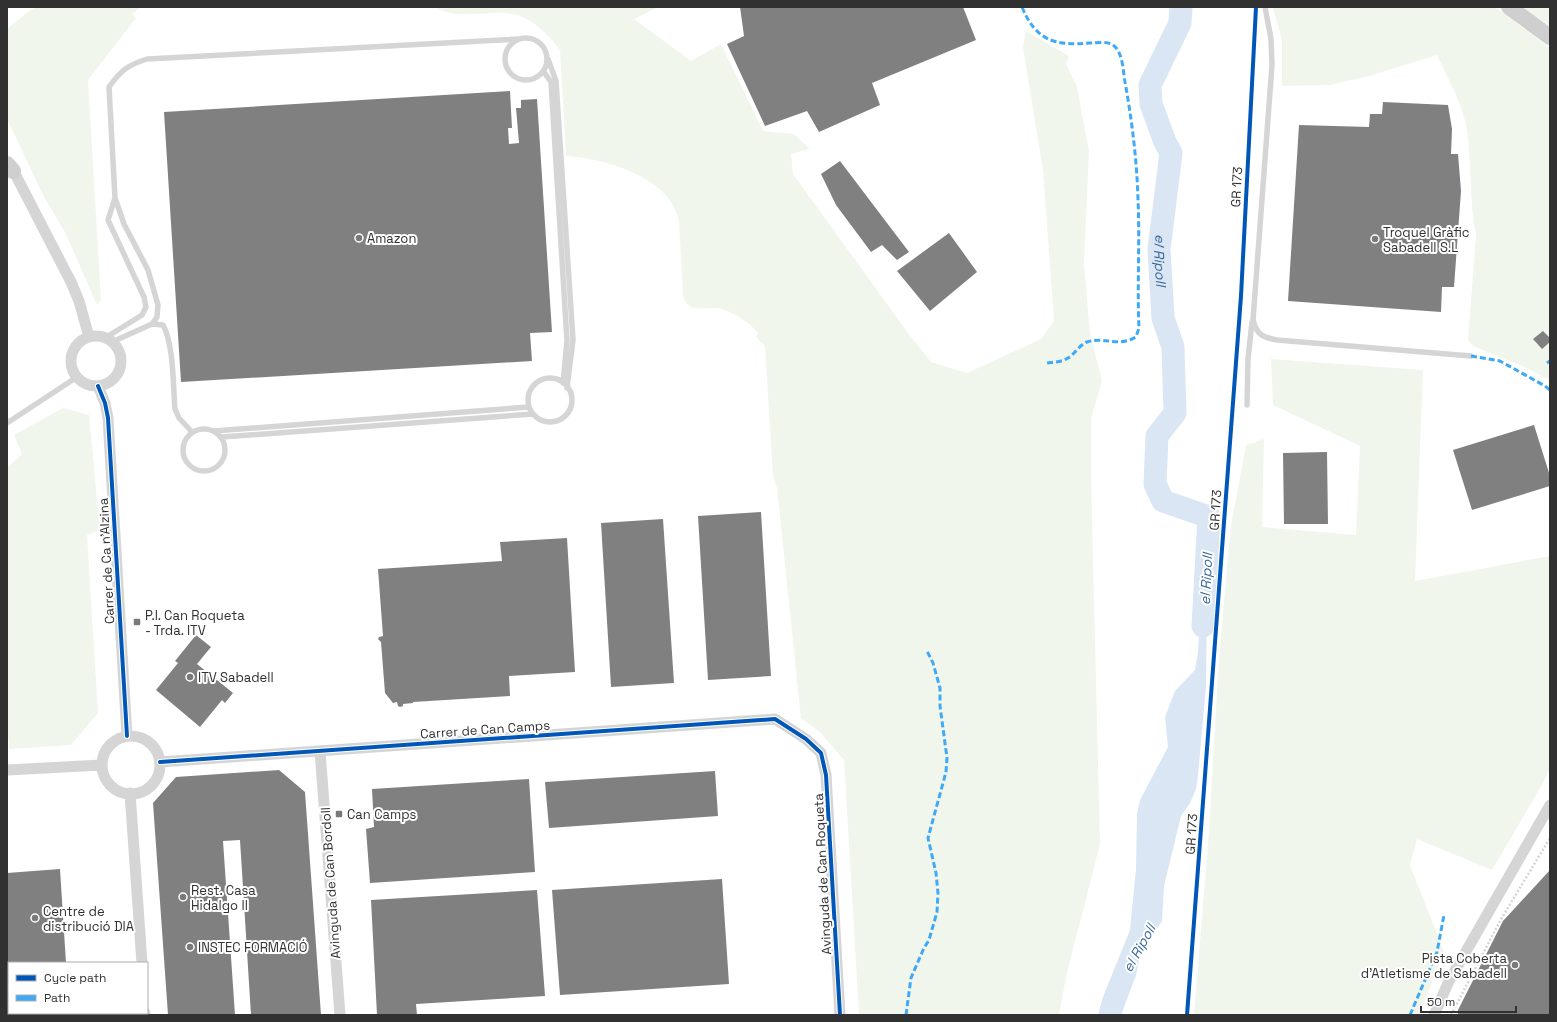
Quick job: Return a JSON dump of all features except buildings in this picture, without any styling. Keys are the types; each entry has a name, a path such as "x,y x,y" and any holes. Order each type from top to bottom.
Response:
{"main road":[{"path":"1509,7 1550,37"}],"street":[{"path":"9,165 71,282 89,338"},
{"path":"97,336 108,340 117,347 120,354 122,362 120,369 112,381 105,385 98,386 86,384 77,377 72,364 74,351 78,345 89,338 97,336"},
{"name":"Carrer de Ca n'Alzina","path":"98,386 105,403 108,418 127,736"},
{"name":"Carrer de Can Camps","path":"160,762 775,719 806,739"},
{"path":"127,736 136,736 145,739 152,745 160,762 157,776 148,788 140,792 130,793 122,792 114,788 104,774 102,765 106,750 112,743 119,738 127,736"},
{"name":"Avinguda de Can Roqueta","path":"806,739 821,753 826,775 840,1015"},
{"name":"Avinguda de Can Bordoll","path":"320,751 340,1015"},
{"path":"7,770 102,765"},
{"path":"130,793 142,962"},
{"path":"1434,1015 1449,981 1550,805"}],"lane":[{"path":"1247,405 1248,359 1253,320 1272,65 1271,39 1265,7"},
{"path":"152,324 156,317 158,305 155,293 148,270 124,224 115,198 109,87 119,73 131,64 147,59 519,39 526,37 539,41 544,46 556,81 574,340 568,388 571,400 567,413 563,418 549,422 542,420 533,414 529,407 528,396 531,389 536,384 542,380 550,378 563,383 568,388"},
{"path":"519,39 508,47 506,53 506,66 514,77 526,81 539,76 544,72 548,59"},
{"path":"544,72 551,82 566,325 563,383"},
{"path":"108,340 142,315 146,307 144,297 108,220 115,198"},
{"path":"1253,320 1256,329 1264,338 1472,356"},
{"path":"108,340 152,324 163,325 167,333 170,348 175,409 179,418 192,432"},
{"path":"7,423 77,377"},
{"path":"214,431 529,407"},
{"path":"222,437 533,414"},
{"path":"204,428 214,431 222,437 225,443 226,450 222,462 211,470 196,470 185,460 183,446 185,439 192,432 204,428"}],"path":[{"path":"1450,1015 1500,921 1550,838"}],"shaded area":[{"path":"36,7 141,7 132,14 136,18 88,80 101,300 97,305 66,234 44,197 7,119 7,29"},
{"path":"436,7 658,7 634,19 691,61 721,44 763,131 794,134 810,149 791,154 793,174 908,333 931,362 967,373 1041,339 1054,321 1043,170 1023,47 1026,31 1069,56 1066,64 1077,87 1089,151 1084,264 1090,334 1102,381 1091,418 1091,476 1100,844 1067,973 1059,1015 859,1015 844,760 821,733 801,718 777,488 773,476 765,346 756,337 758,333 754,329 732,313 717,308 694,308 689,306 686,302 683,296 678,217 670,200 659,189 630,171 596,160 566,156 560,50 550,37 530,21 514,14 458,14 449,13"},
{"path":"1273,7 1495,7 1550,48 1550,380 1522,366 1473,346 1468,340 1476,235 1472,209 1469,143 1462,111 1455,92 1437,55 1369,76 1330,85 1282,86 1282,41"},
{"path":"1523,7 1550,7 1550,26"},
{"path":"1271,359 1423,370 1415,581 1550,556 1550,768 1542,785 1492,870 1417,839 1410,865 1444,952 1419,1015 1194,1015 1209,832 1219,657 1231,525 1246,445 1264,439 1262,527 1356,535 1360,446 1273,405"},
{"path":"63,408 89,415 100,530 87,535 98,713 71,745 9,749 7,719 7,468 22,454 14,435"}],"water":[{"path":"1205,594 1207,598 1206,687 1196,789 1190,803 1181,816 1164,886 1162,921 1141,952 1136,975 1121,1015 1098,1015 1103,997 1130,930 1136,869 1137,814 1140,800 1168,747 1165,717 1175,691 1195,670 1198,652 1201,597"}],"waterway":[{"name":"el Ripoll","path":"1181,7 1180,23 1150,85 1151,104 1165,142 1171,153 1159,249 1163,318 1173,347 1175,413 1157,436 1155,484 1163,501 1209,517 1203,626"}],"marked path":[{"path":"1022,7 1034,27 1040,34 1048,39 1057,42 1078,44 1108,43 1113,45 1119,52 1123,67 1132,126 1137,171 1139,216 1139,328 1136,337 1123,342 1100,340 1087,342 1066,359 1058,362 1047,363"},
{"path":"1471,356 1500,361 1550,390"},
{"path":"906,1015 911,978 929,940 937,912 938,893 936,873 928,838 946,772 947,758 940,706 940,688 933,663 927,651"},
{"path":"1410,1015 1437,952 1444,915"}],"cycle path":[{"name":"GR 173","path":"1187,1015 1241,296 1256,7"},
{"path":"98,386 105,403 108,418 127,736"},
{"path":"160,762 775,719 806,739 821,753 826,775 840,1015"}],"place":[{"name":"Amazon","path":"359,238"},
{"name":"Troquel Gràfic Sabadell S.L","path":"1375,239"},
{"name":"P.I. Can Roqueta - Trda. ITV","path":"137,622"},
{"name":"ITV Sabadell","path":"190,677"},
{"name":"Can Camps","path":"339,814"},
{"name":"Rest. Casa Hidalgo II","path":"183,897"},
{"name":"Centre de distribució DIA","path":"35,918"},
{"name":"INSTEC FORMACIÓ","path":"190,947"},
{"name":"Pista Coberta d'Atletisme de Sabadell","path":"1515,965"}]}
